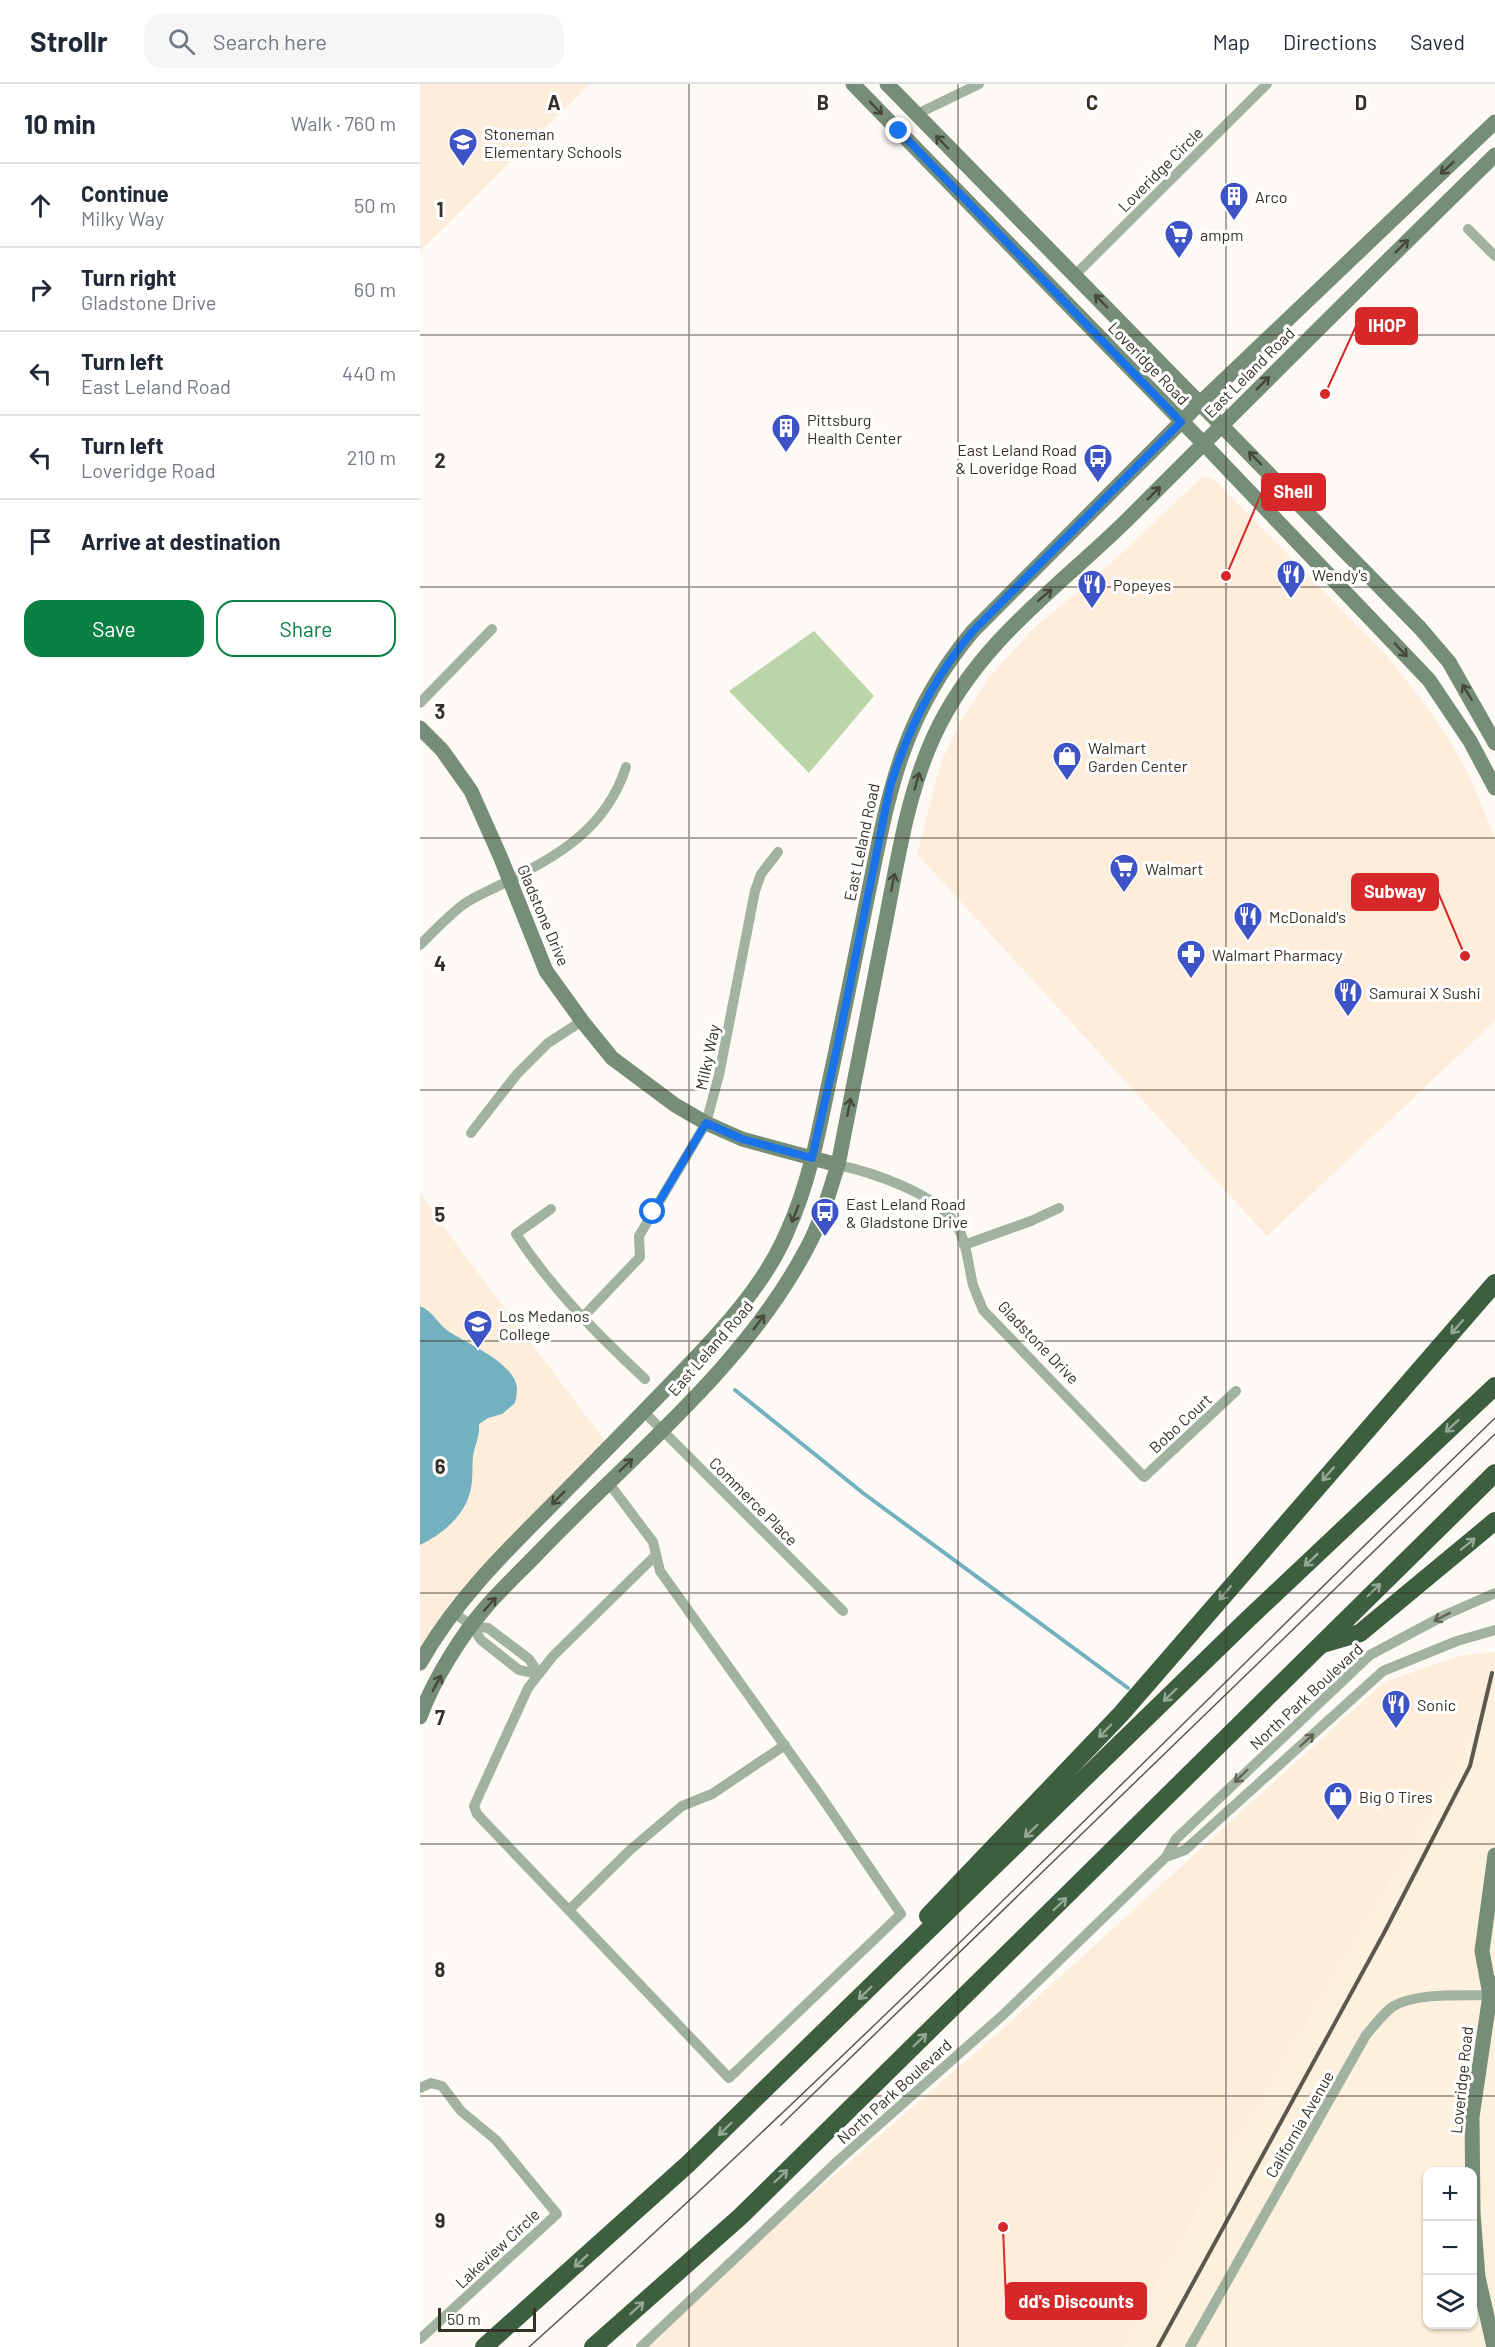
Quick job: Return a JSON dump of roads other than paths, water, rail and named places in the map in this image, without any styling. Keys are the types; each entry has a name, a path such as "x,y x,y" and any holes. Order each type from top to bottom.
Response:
{"highway":[{"path":"907,1953 928,1915 1121,1714 1495,1283"},
{"path":"484,2347 688,2164 1246,1621 1495,1386"},
{"path":"593,2347 741,2216 1495,1473"},
{"path":"1317,1646 1360,1632 1495,1521"}],"main road":[{"name":"Loveridge Road","path":"853,84 1203,444 1429,681 1470,741 1495,788"},
{"name":"Loveridge Road","path":"887,84 1420,628 1449,662 1495,743"},
{"name":"East Leland Road","path":"420,1663 433,1639 471,1589 730,1321 786,1236 799,1204 812,1158 836,1053 888,796 903,749 923,704 947,664 973,631 1200,403 1493,128"},
{"name":"East Leland Road","path":"420,1717 455,1651 484,1609 662,1430 741,1346 787,1283 809,1245 838,1165 902,837 925,757 942,720 966,680 1002,635 1089,557 1495,155"},
{"name":"Gladstone Drive","path":"420,728 442,750 471,791 546,971 612,1058 675,1105 706,1123 742,1139 838,1165"},
{"name":"Loveridge Road","path":"1494,2347 1478,2277 1473,2213 1472,2117 1492,1989 1482,1951 1495,1855"}],"street":[{"path":"915,115 979,84"},
{"name":"Loveridge Circle","path":"1075,275 1267,84"},
{"path":"1468,229 1495,256"},
{"path":"420,703 492,629"},
{"path":"420,945 465,904 550,860 587,830 606,809 619,788 626,767"},
{"name":"Milky Way","path":"582,1318 640,1257 639,1236 706,1123 722,1061 755,891 761,874 778,852"},
{"path":"471,1133 517,1074 548,1043 582,1021"},
{"name":"Gladstone Drive","path":"838,1165 872,1173 932,1202 955,1222 964,1245 973,1285 983,1310 1144,1477"},
{"path":"964,1245 1031,1221 1059,1208"},
{"path":"551,1209 516,1234 546,1276 582,1318 645,1379"},
{"name":"Bobo Court","path":"1144,1477 1236,1391"},
{"name":"Commerce Place","path":"644,1412 843,1611"},
{"path":"608,1482 653,1542 660,1571 785,1745 901,1914 729,2078 477,1814 474,1806 528,1688 538,1674 553,1656 656,1555"},
{"name":"North Park Boulevard","path":"641,2347 840,2159 1004,2014 1166,1857 1176,1839 1370,1656 1445,1615 1495,1593"},
{"path":"453,1612 472,1626 481,1641 519,1670 538,1674"},
{"name":"North Park Boulevard","path":"1166,1857 1185,1850 1383,1671 1457,1641 1495,1630"},
{"path":"569,1910 630,1850 682,1806 712,1794 785,1745"},
{"name":"California Avenue","path":"1190,2347 1366,2035 1380,2018 1405,2001 1492,1989"},
{"name":"Lakeview Circle","path":"420,2088 430,2083 442,2086 461,2111 496,2140 557,2214 420,2339"}],"water":[{"path":"420,1306 448,1331 499,1362 514,1380 517,1389 515,1403 502,1414 488,1418 479,1424 473,1456 471,1488 464,1507 445,1529 420,1545"}],"waterway":[{"path":"735,1390 863,1493 1128,1688"}],"tram line":[{"path":"529,2347 775,2120 896,2004 1495,1418"},
{"path":"781,2125 1495,1434"}],"railway":[{"path":"1158,2347 1384,1933 1470,1766 1492,1673"}],"place":[{"name":"Stoneman Elementary Schools","path":"463,168"},
{"name":"Arco","path":"1234,222"},
{"name":"ampm","path":"1179,260"},
{"name":"IHOP","path":"1325,394"},
{"name":"Pittsburg Health Center","path":"786,454"},
{"name":"East Leland Road & Loveridge Road","path":"1098,484"},
{"name":"Shell","path":"1226,576"},
{"name":"Wendy's","path":"1291,600"},
{"name":"Popeyes","path":"1092,610"},
{"name":"Walmart Garden Center","path":"1067,782"},
{"name":"Walmart","path":"1124,894"},
{"name":"McDonald's","path":"1248,942"},
{"name":"Subway","path":"1465,956"},
{"name":"Walmart Pharmacy","path":"1191,980"},
{"name":"Samurai X Sushi","path":"1348,1018"},
{"name":"East Leland Road & Gladstone Drive","path":"825,1238"},
{"name":"Los Medanos College","path":"478,1350"},
{"name":"Sonic","path":"1396,1730"},
{"name":"Big O Tires","path":"1338,1822"},
{"name":"dd's Discounts","path":"1003,2227"}]}
